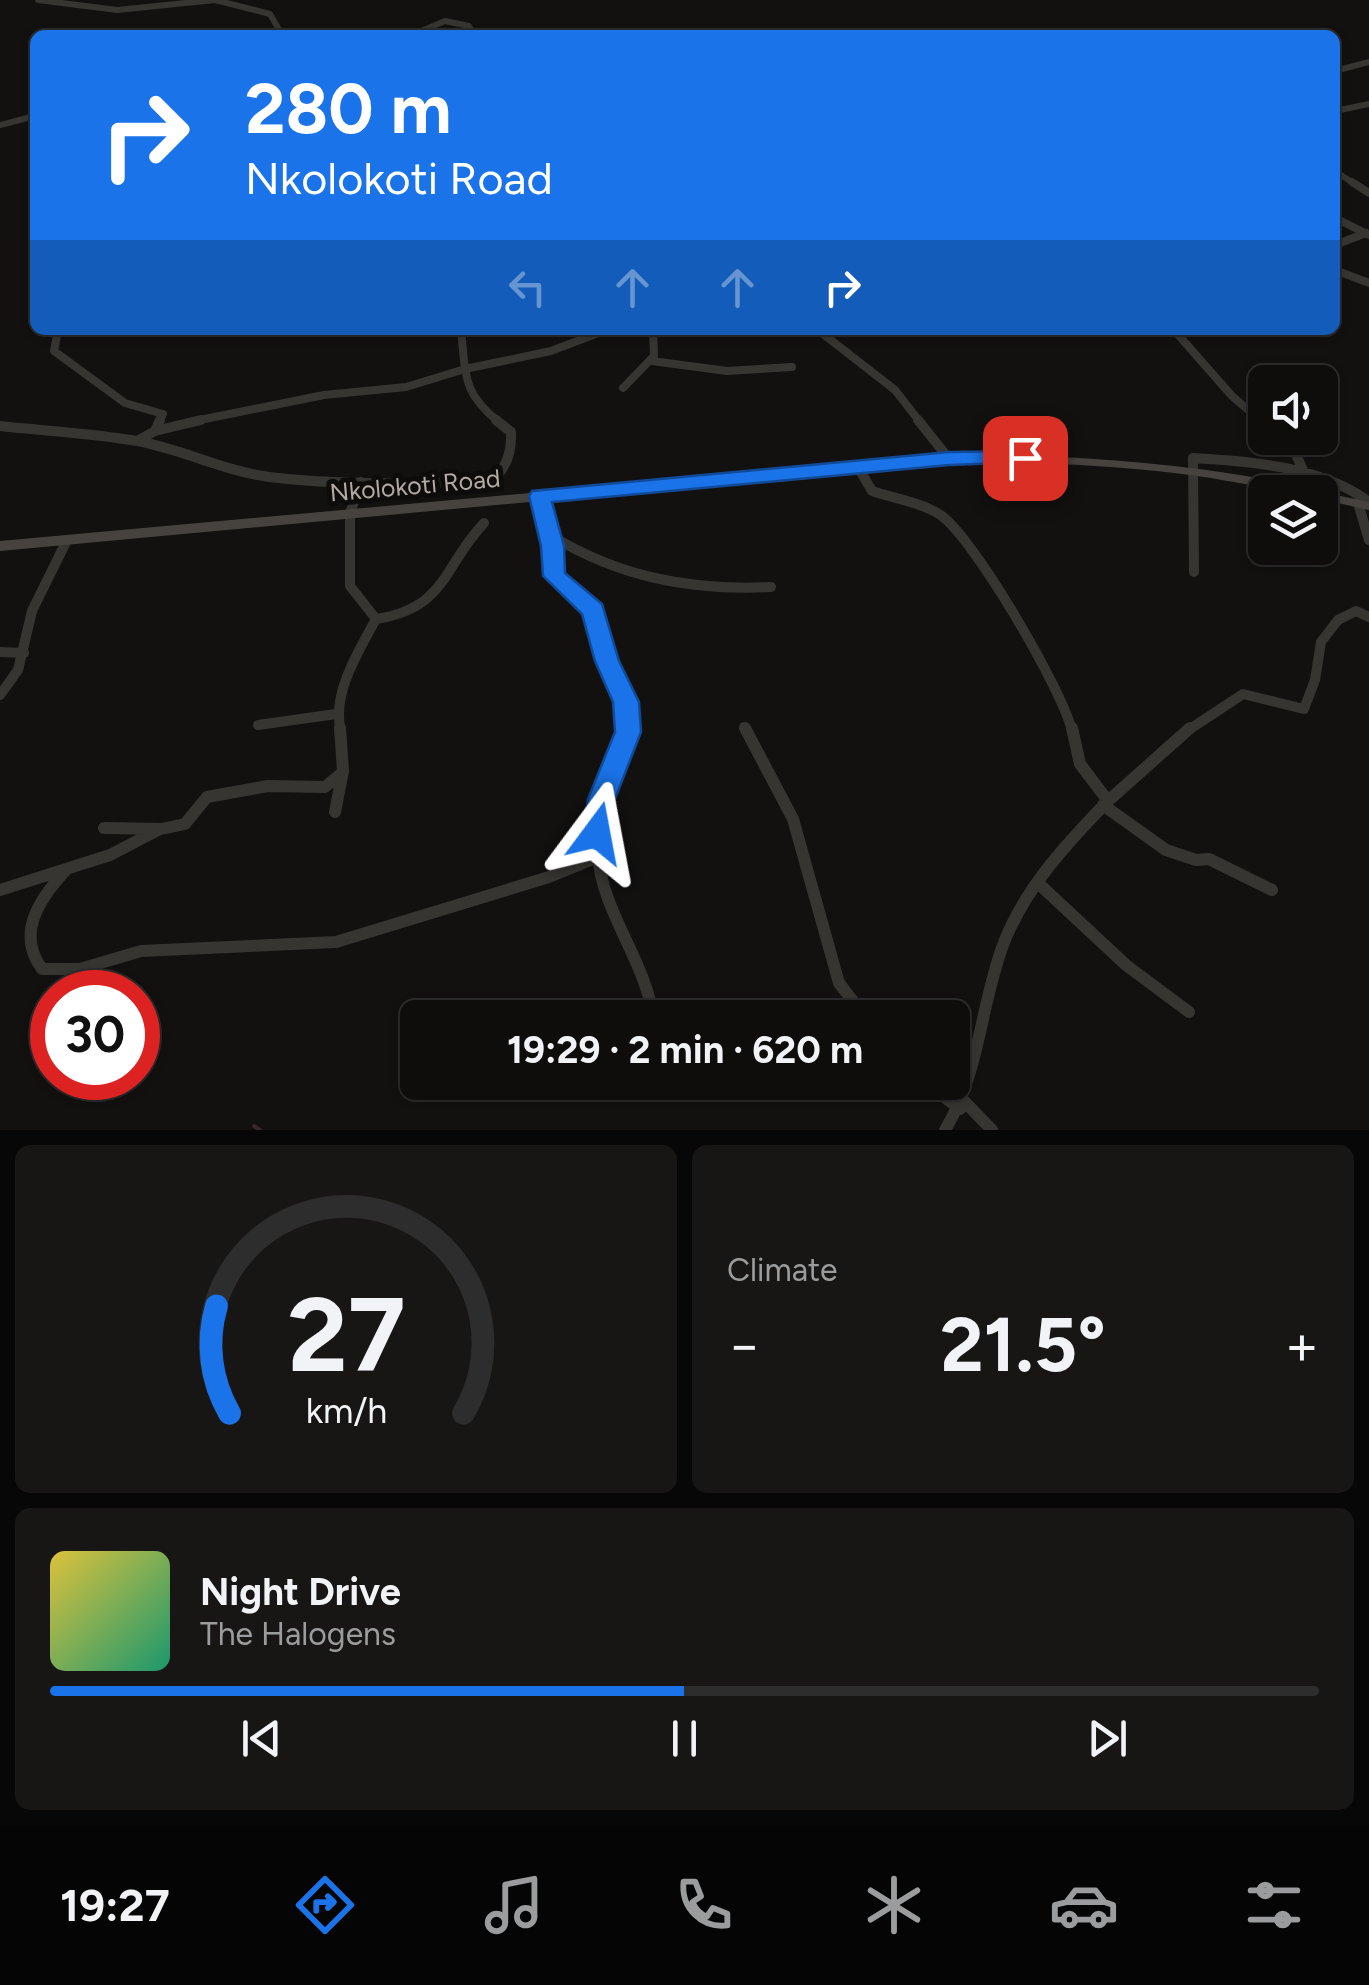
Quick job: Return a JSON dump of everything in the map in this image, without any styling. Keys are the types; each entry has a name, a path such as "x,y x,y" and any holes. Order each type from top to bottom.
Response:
{"main road":[{"name":"Nkolokoti Road","path":"0,546 949,459 1090,460 1248,481"},
{"path":"1338,498 1365,504"}],"street":[{"path":"38,0 117,10 214,0 270,14 279,30"},
{"path":"420,30 447,19 471,30"},
{"path":"1340,70 1369,62"},
{"path":"1340,110 1369,107"},
{"path":"0,125 30,117"},
{"path":"1340,174 1369,193"},
{"path":"1340,220 1368,234"},
{"path":"1340,243 1368,234"},
{"path":"1340,272 1369,282"},
{"path":"57,335 54,351 126,402 163,414 155,431"},
{"path":"0,426 137,441 236,471 360,482 450,483 498,478 511,448 508,426 480,407 467,389 462,335"},
{"path":"137,441 155,431 324,395 406,388 465,369 551,350 592,335"},
{"path":"622,388 652,361 657,347 654,335"},
{"path":"824,335 896,390 949,459"},
{"path":"1179,335 1248,410"},
{"path":"652,361 728,371 792,367"},
{"path":"1297,455 1305,475"},
{"path":"1194,572 1190,460 1305,475"},
{"path":"858,467 872,491 940,514 981,565 1044,663 1068,711 1080,764 1106,803 1166,850 1196,860 1209,859 1272,890"},
{"path":"360,482 350,513 350,586 376,619"},
{"path":"449,503 450,483"},
{"path":"1338,485 1355,490 1365,504 1369,540"},
{"path":"540,496 550,534 554,576 593,610 607,661 626,702 628,732 602,799 598,857 617,922 651,1000"},
{"path":"376,619 395,616 426,600 449,577 461,547 484,523"},
{"path":"550,534 564,545 656,583 726,590 772,587"},
{"path":"0,695 13,680 24,653 32,612 67,540"},
{"path":"946,1130 962,1105 976,1070 1004,943 1039,884 1074,836 1154,758 1234,696 1252,695 1304,708 1319,640 1335,619 1356,610 1369,617"},
{"path":"335,812 344,772 336,714 352,664 376,619"},
{"path":"0,652 24,653"},
{"path":"258,726 317,722 336,714"},
{"path":"744,727 793,818 832,964 849,1000"},
{"path":"104,828 161,829 184,824 206,796 268,786 326,787 344,772"},
{"path":"0,890 110,855 161,829"},
{"path":"66,870 34,909 29,924 36,963 42,970 60,964 81,970 141,950 336,942 549,877 598,857"},
{"path":"1039,884 1126,964 1189,1012"},
{"path":"954,1100 992,1130"}],"waterway":[{"path":"254,1126 260,1130"}],"route":[{"path":"597,833 602,799 628,732 626,702 612,676 593,610 554,576 552,546 540,496 949,459 1025,458"}]}
